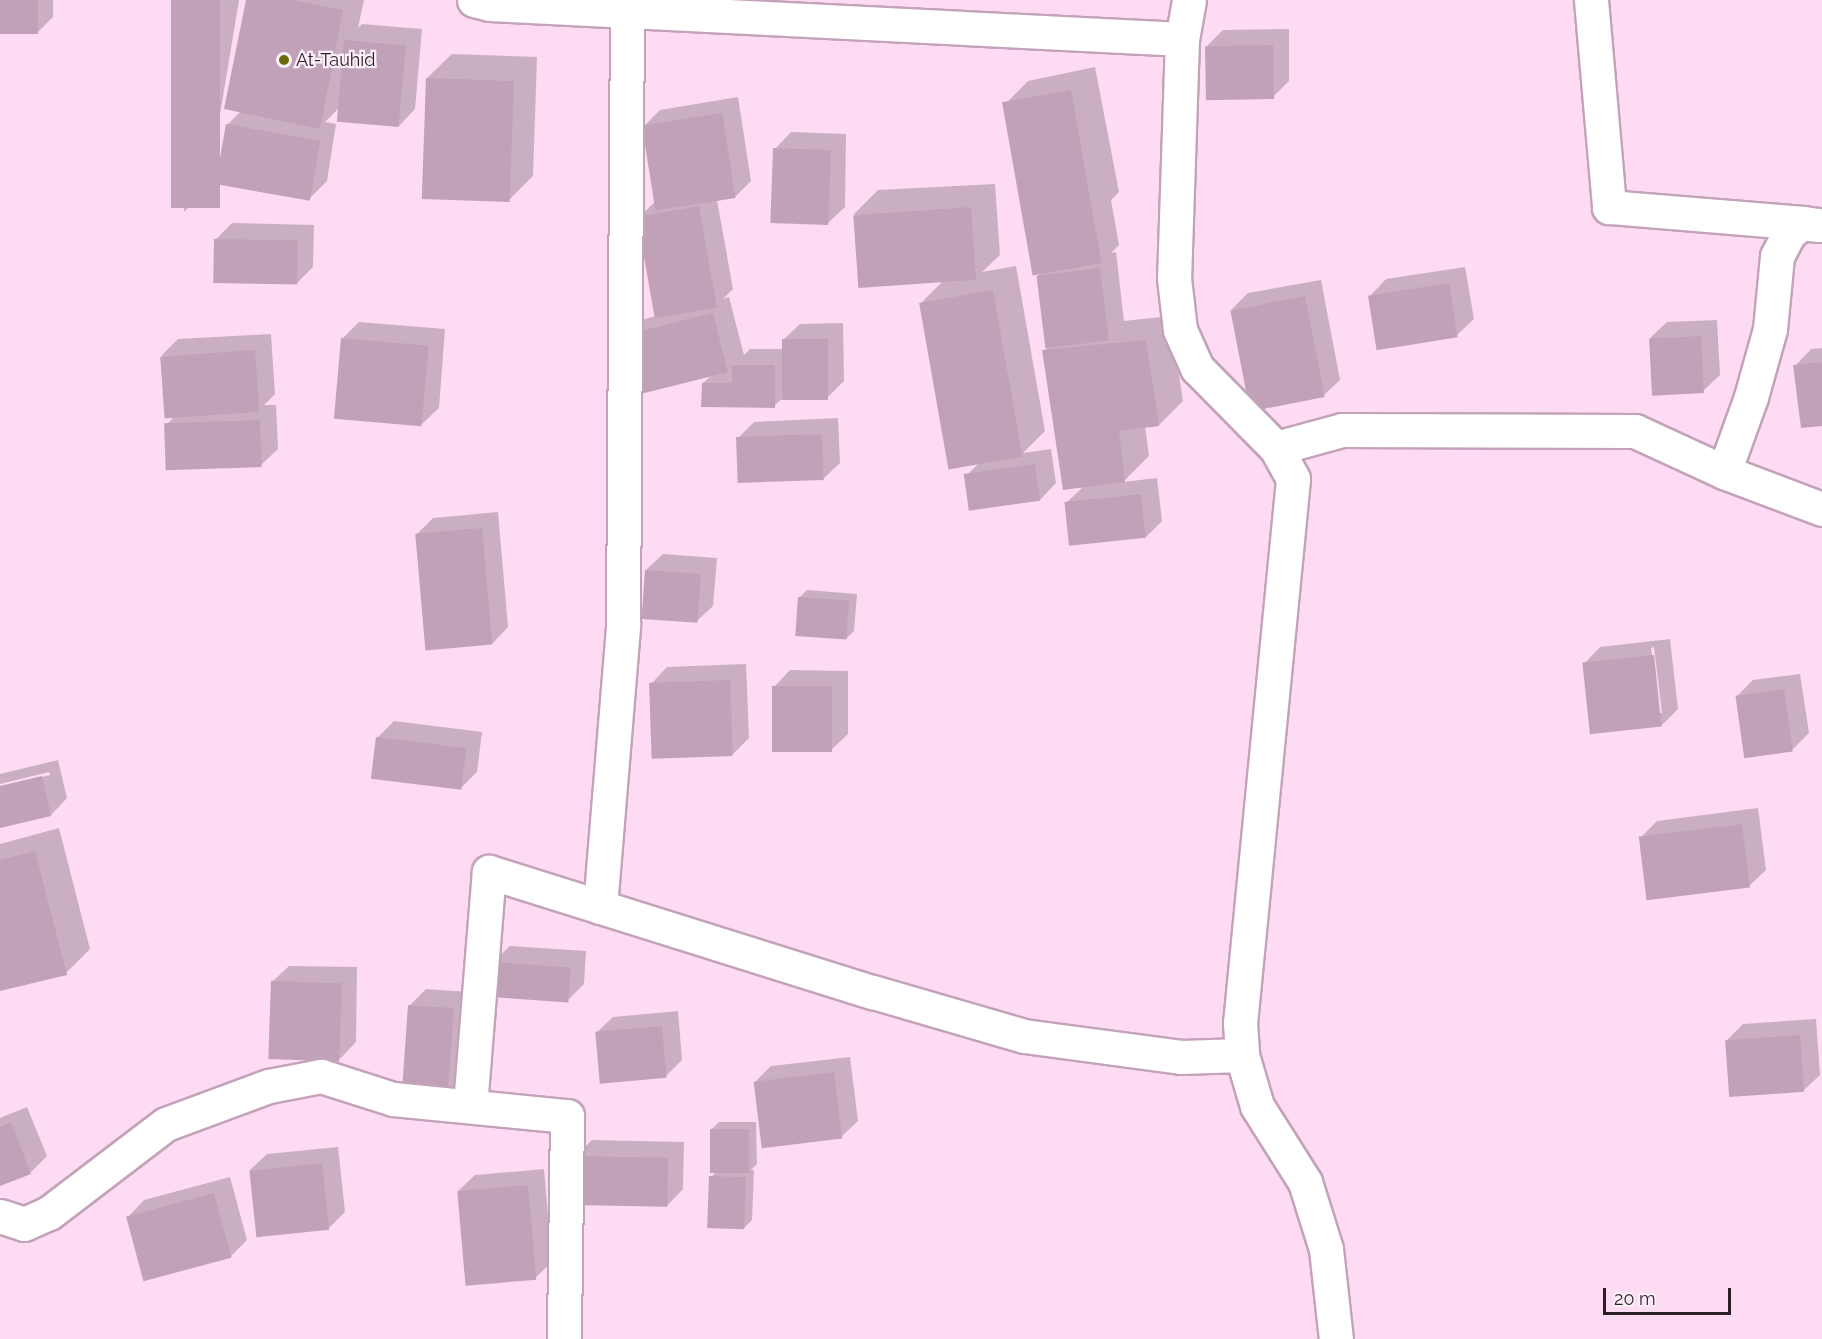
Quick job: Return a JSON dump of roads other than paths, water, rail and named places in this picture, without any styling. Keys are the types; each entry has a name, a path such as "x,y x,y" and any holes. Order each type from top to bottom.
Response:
{"street":[{"path":"474,0 490,4 1182,39"},
{"path":"1189,0 1182,39 1174,278 1180,330 1197,368 1276,448 1293,479 1240,1023 1242,1055 1257,1106 1305,1182 1326,1249 1336,1339"},
{"path":"1591,0 1609,207 1812,224"},
{"path":"600,907 623,625 627,11"},
{"path":"1724,472 1770,329 1777,256 1789,233 1812,224"},
{"path":"1276,448 1342,430 1635,430 1724,472 1822,509"},
{"path":"470,1106 489,872 873,992 1024,1036 1181,1056 1242,1055"},
{"path":"0,1216 24,1224 48,1213 166,1124 269,1086 321,1076 393,1099 567,1116 564,1339"}],"place":[{"name":"At-Tauhid","path":"284,60"}]}
